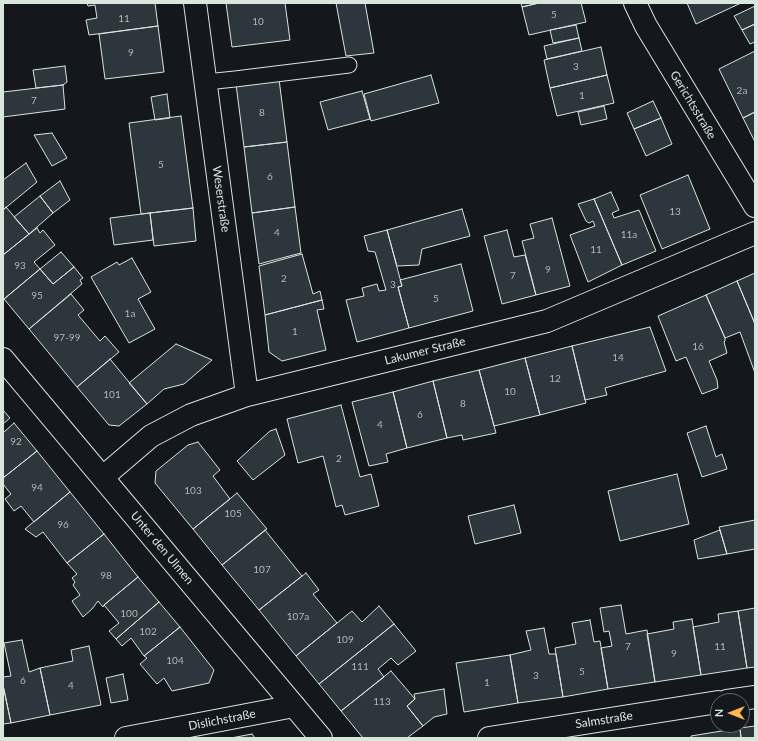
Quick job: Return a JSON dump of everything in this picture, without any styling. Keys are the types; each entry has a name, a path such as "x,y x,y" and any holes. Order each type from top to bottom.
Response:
{"street":[{"name":"Weserstraße","path":"195,3 247,395"},
{"name":"Gerichtsstraße","path":"635,3 646,26 755,206"},
{"name":"Lakumer Straße","path":"103,478 151,436 191,415 247,395 546,321 755,233"},
{"name":"Unter den Ulmen","path":"3,359 322,738"},
{"name":"Salmstraße","path":"489,738 710,703"},
{"name":"Dislichstraße","path":"126,738 294,706"}],"lane":[{"path":"206,82 235,80 349,65"}],"building":[{"path":"87,3 155,3 158,26 89,35 86,20 97,18 95,5 88,6"},
{"path":"226,3 285,3 290,40 232,47"},
{"path":"336,3 365,3 374,53 346,56"},
{"path":"521,3 539,3 522,7"},
{"path":"539,3 581,3 586,22 529,35 522,7"},
{"path":"687,3 741,3 696,24"},
{"path":"755,6 755,24 742,30 734,16"},
{"path":"755,24 755,42 750,44 742,30"},
{"path":"576,25 579,38 553,43 550,30"},
{"path":"158,26 164,72 105,79 99,34"},
{"path":"579,38 582,51 547,59 544,46"},
{"path":"601,47 607,75 550,88 544,60"},
{"path":"755,51 755,112 743,118 719,69"},
{"path":"65,66 67,82 63,85 36,88 33,70"},
{"path":"431,75 439,103 371,121 364,94"},
{"path":"607,75 614,103 557,116 550,88"},
{"path":"279,79 287,142 244,147 236,84"},
{"path":"63,85 65,109 3,117 3,92"},
{"path":"362,91 370,119 328,130 320,102"},
{"path":"167,94 170,118 155,120 151,97"},
{"path":"653,101 661,118 634,129 627,113"},
{"path":"604,106 607,119 581,125 578,112"},
{"path":"755,112 755,142 743,118"},
{"path":"181,116 193,208 141,214 129,123"},
{"path":"661,118 672,144 646,156 634,129"},
{"path":"52,133 67,158 52,166 34,135"},
{"path":"287,142 295,207 252,213 244,147"},
{"path":"26,163 37,182 3,210 3,180"},
{"path":"688,175 710,229 662,249 640,195"},
{"path":"60,181 70,200 53,213 40,196"},
{"path":"611,192 619,210 612,213 614,218 639,210 656,251 622,265 594,199"},
{"path":"40,196 53,213 29,234 14,217"},
{"path":"594,199 622,265 588,282 570,235 595,226 593,221 589,223 586,221 578,204"},
{"path":"6,207 29,234 3,255 3,210"},
{"path":"295,207 301,253 259,264 252,213"},
{"path":"193,208 196,241 154,246 150,213"},
{"path":"462,209 470,236 422,249 419,265 397,266 387,230"},
{"path":"150,213 153,240 114,245 110,218"},
{"path":"552,218 570,286 536,295 522,241 534,238 530,224"},
{"path":"37,228 40,233 43,230 55,245 34,262 40,269 4,299 3,255"},
{"path":"387,230 402,286 398,287 409,328 357,342 346,300 364,296 362,288 377,284 379,291 386,290 375,252 368,251 364,236"},
{"path":"507,230 514,257 525,255 536,295 502,304 484,236"},
{"path":"61,252 74,267 53,284 40,269"},
{"path":"302,254 313,294 320,291 322,300 265,315 259,266"},
{"path":"132,258 151,292 138,299 155,329 129,343 91,277 117,262 119,265"},
{"path":"461,264 473,311 409,328 398,287 402,286 400,280"},
{"path":"74,267 83,278 80,280 82,284 29,329 4,299 40,269 53,284"},
{"path":"755,273 755,324 737,281"},
{"path":"737,281 755,324 755,373 740,332 725,338 706,295"},
{"path":"71,294 84,310 78,315 100,341 105,336 119,352 77,387 29,329"},
{"path":"706,295 725,338 724,342 727,353 709,361 717,380 718,388 702,394 686,357 676,361 658,316"},
{"path":"322,300 324,309 317,310 326,350 282,361 269,352 265,315"},
{"path":"650,327 666,371 605,388 607,395 585,400 572,346"},
{"path":"176,344 212,360 184,384 164,389 147,404 129,383"},
{"path":"572,346 586,403 540,415 525,358"},
{"path":"525,358 540,415 494,426 479,370"},
{"path":"110,359 147,404 119,426 109,425 77,387"},
{"path":"479,370 496,433 463,440 462,435 447,438 433,381"},
{"path":"433,381 447,438 407,448 393,392"},
{"path":"393,392 407,448 386,454 388,462 369,466 352,402"},
{"path":"341,405 360,477 371,474 379,506 345,515 342,505 336,507 323,456 298,463 287,419"},
{"path":"3,410 10,418 3,424"},
{"path":"14,423 37,451 3,478 3,433"},
{"path":"706,426 716,457 722,454 727,469 702,477 687,433"},
{"path":"276,429 285,455 253,480 237,461 270,431"},
{"path":"198,442 220,470 213,476 230,499 193,529 155,483 156,471 188,445"},
{"path":"37,451 70,492 34,522 21,506 14,511 5,499 11,494 3,484 3,478"},
{"path":"677,474 689,524 620,541 608,491"},
{"path":"70,492 104,534 67,563 43,532 36,537 25,529"},
{"path":"237,493 267,529 222,565 193,529"},
{"path":"514,505 521,533 475,544 468,516"},
{"path":"755,520 755,549 727,554 719,527"},
{"path":"265,530 302,576 259,610 222,565"},
{"path":"720,530 727,554 698,559 694,540"},
{"path":"104,534 138,577 103,607 98,601 83,617 72,601 80,595 73,585 75,582 72,578 77,574 67,563"},
{"path":"306,573 319,590 313,594 337,623 296,656 259,610"},
{"path":"138,577 159,602 116,639 109,631 119,623 104,605"},
{"path":"159,602 180,627 144,656 131,638 122,646 116,639"},
{"path":"621,605 626,634 647,630 655,682 608,689 601,648 612,646 609,631 604,632 600,608"},
{"path":"379,606 394,624 319,684 296,656 352,611 362,622"},
{"path":"755,608 755,667 747,668 738,611"},
{"path":"738,611 747,668 701,675 693,627 719,622 718,614"},
{"path":"692,619 701,675 655,682 647,634 674,629 673,622"},
{"path":"590,620 594,642 600,641 608,689 563,697 555,648 576,644 572,623"},
{"path":"394,624 416,651 398,665 391,658 378,669 384,677 341,711 319,684"},
{"path":"180,627 214,670 209,683 172,691 164,678 157,684 140,664 147,658 144,656"},
{"path":"544,628 549,654 556,654 563,697 518,703 510,655 531,650 526,631"},
{"path":"22,640 29,672 40,668 50,715 11,723 3,685 3,677 11,676 4,643"},
{"path":"89,646 101,705 50,715 40,668 73,661 71,650"},
{"path":"510,655 518,703 464,712 456,663"},
{"path":"391,671 415,699 407,706 423,726 407,738 363,738 341,711"},
{"path":"123,674 128,700 111,703 106,678"},
{"path":"3,685 11,723 3,724"},
{"path":"444,689 447,714 434,717 423,726 407,706 415,699 414,694"},
{"path":"755,726 755,738 741,738 740,733 750,733 750,727"},
{"path":"710,733 740,733 741,738 691,738 691,736"},
{"path":"252,734 255,738 231,738"}]}
